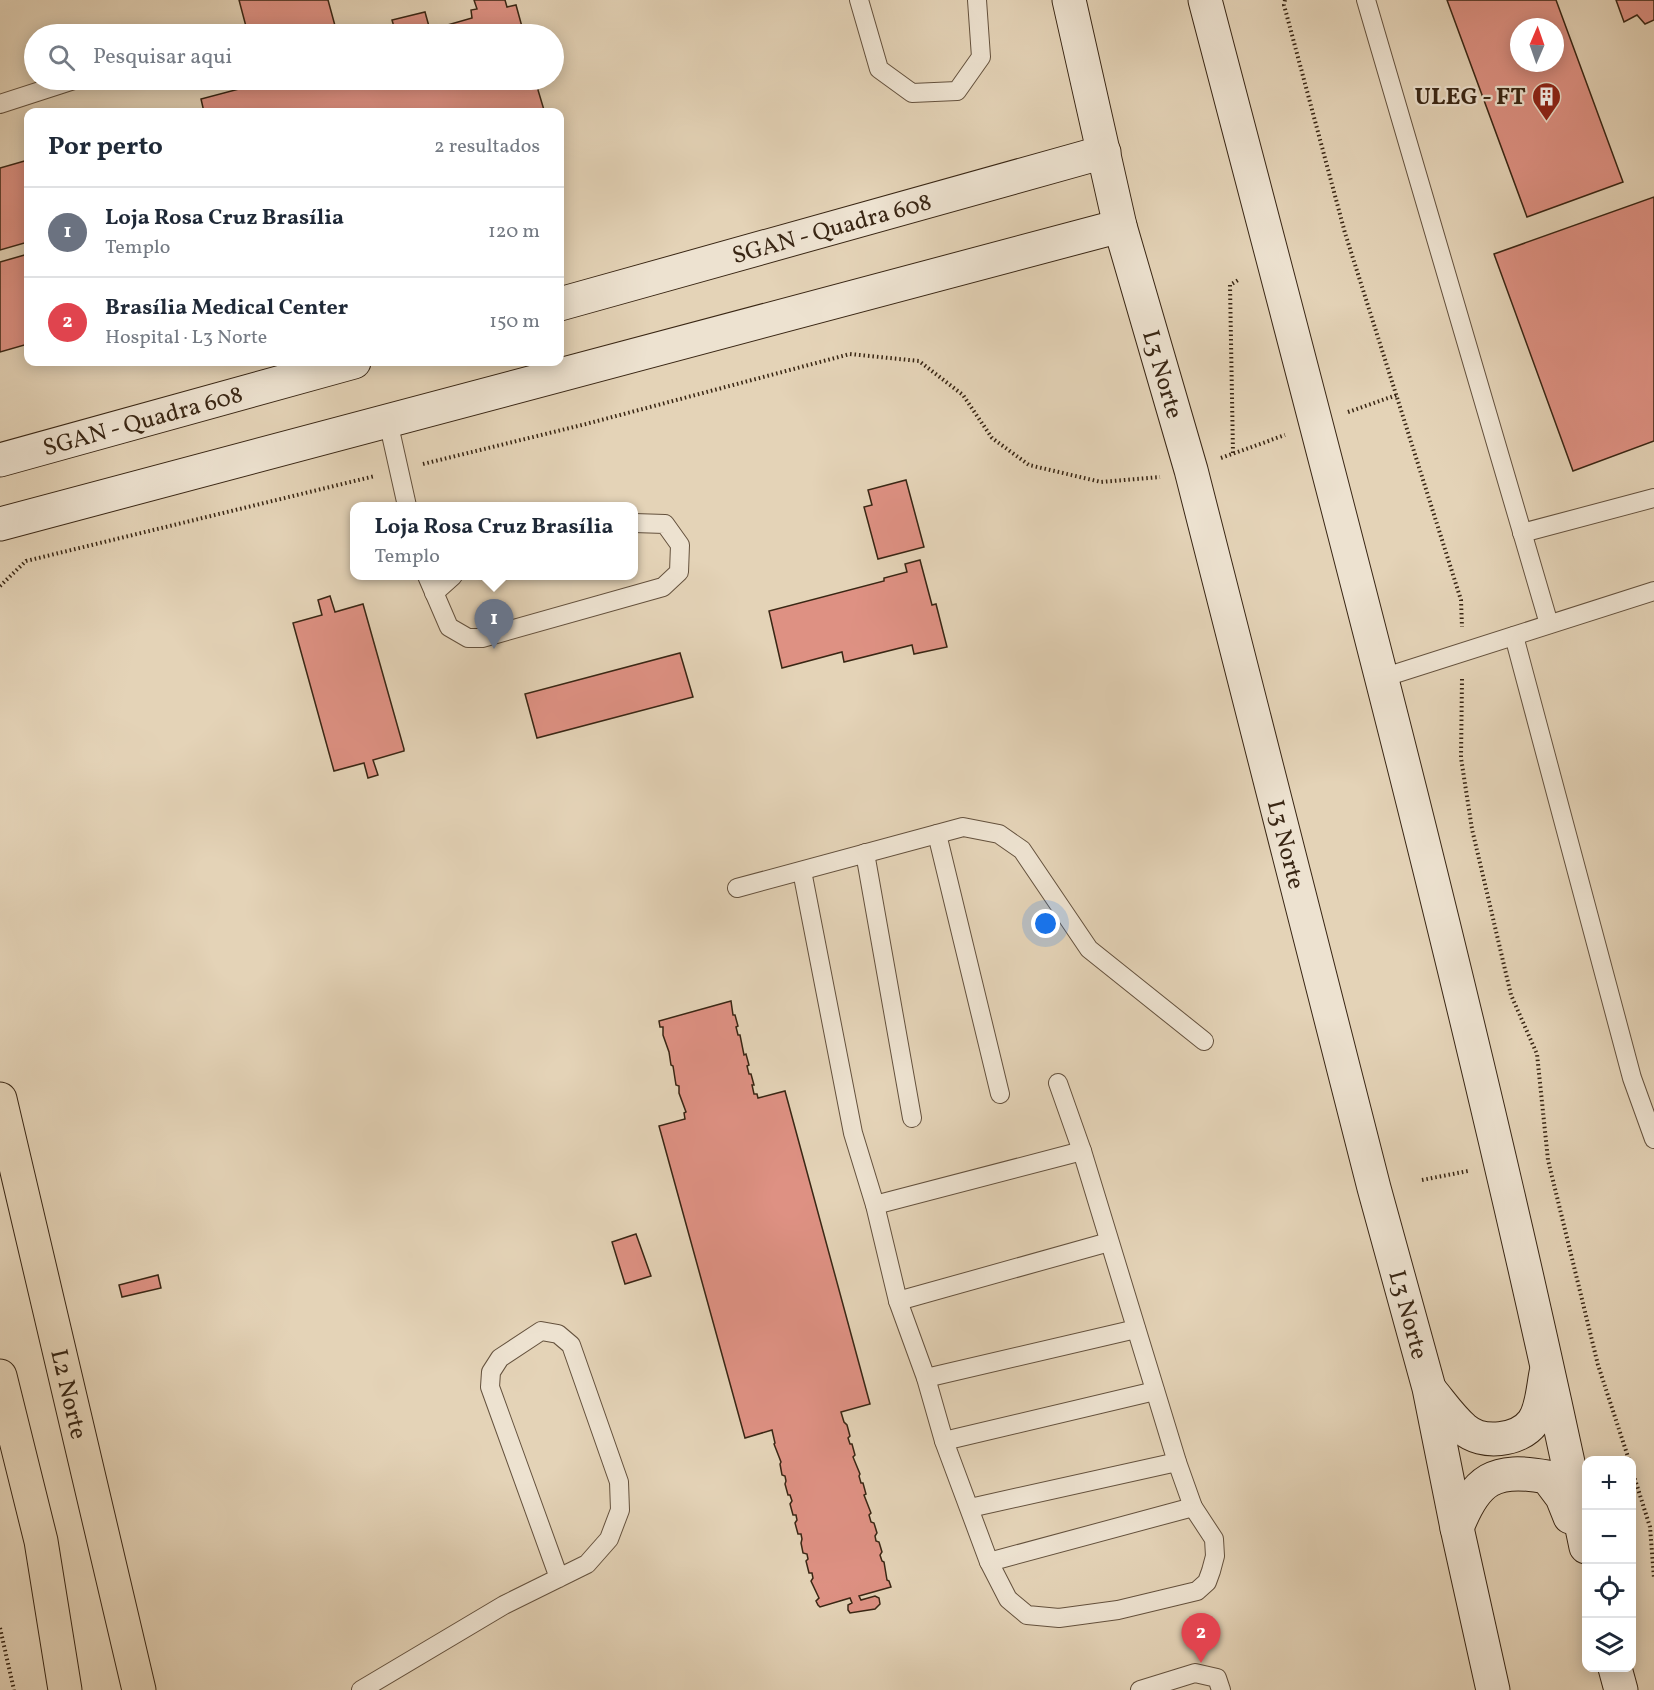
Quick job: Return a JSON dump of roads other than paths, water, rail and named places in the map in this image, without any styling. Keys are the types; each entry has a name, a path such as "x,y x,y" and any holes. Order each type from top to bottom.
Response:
{"main road":[{"name":"L3 Norte","path":"1069,0 1120,226 1191,470 1374,1188 1429,1388 1493,1690"},
{"path":"1205,0 1382,678 1502,1165 1582,1523"},
{"name":"SGAN - Quadra 608","path":"564,303 1104,152"},
{"path":"0,524 1120,226"},
{"name":"SGAN - Quadra 608","path":"0,460 340,366"},
{"name":"L2 Norte","path":"0,1099 139,1690"},
{"path":"1429,1388 1464,1430 1480,1437 1495,1439 1513,1436 1525,1430 1534,1421 1548,1365"},
{"path":"0,1376 41,1541 65,1690"},
{"path":"1457,1528 1467,1504 1484,1482 1506,1474 1529,1474 1547,1477 1562,1497 1582,1548"},
{"path":"1617,1672 1621,1690"}],"lane":[{"path":"859,0 879,69 912,93 957,91 981,57 977,0"},
{"path":"1366,0 1549,624"},
{"path":"0,104 43,90"},
{"path":"388,421 406,502"},
{"path":"1522,533 1654,498"},
{"path":"429,580 449,627 468,638 482,638 663,587 679,572 680,545 666,524 638,524"},
{"path":"434,593 449,580"},
{"path":"1382,678 1654,591"},
{"path":"1514,636 1629,1066 1654,1139"},
{"path":"737,888 963,827 999,834 1022,850 1089,949 1204,1041"},
{"path":"937,834 1000,1094"},
{"path":"865,854 912,1118"},
{"path":"802,871 853,1133 875,1205 898,1301 926,1378 944,1442 989,1562 1008,1599 1027,1615 1059,1618 1118,1610 1197,1591 1207,1582 1215,1556 1214,1539 1193,1507 1177,1462 1082,1151 1058,1083"},
{"path":"875,1205 1082,1151"},
{"path":"898,1301 1109,1242"},
{"path":"926,1378 1136,1329"},
{"path":"361,1690 504,1605 559,1578 587,1564 609,1539 620,1510 618,1482 571,1344 558,1334 541,1331 500,1358 491,1372 490,1387 559,1578"},
{"path":"944,1442 1155,1391"},
{"path":"970,1508 1177,1462"},
{"path":"989,1562 1193,1507"},
{"path":"1140,1690 1195,1673 1217,1678 1221,1690"}],"place":[{"name":"ULEG - FT","path":"1547,122"},
{"name":"Loja Rosa Cruz Brasília","path":"494,649"},
{"name":"Brasília Medical Center","path":"1201,1663"}]}
